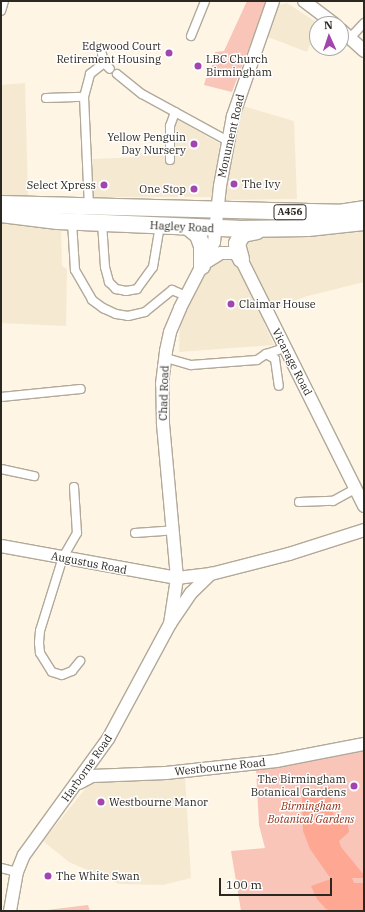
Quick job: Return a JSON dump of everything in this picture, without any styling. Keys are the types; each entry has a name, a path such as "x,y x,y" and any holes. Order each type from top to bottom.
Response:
{"highway":[{"name":"Hagley Road","path":"1,204 216,210 364,222"},
{"path":"90,207 102,217 102,224"},
{"name":"Hagley Road","path":"1,214 102,224 285,229 340,219 364,209"},
{"path":"216,210 238,219 270,221 285,229"},
{"path":"188,226 198,234 202,246 202,266"},
{"path":"241,259 237,249 239,240 244,234 263,229"}],"main road":[{"name":"Monument Road","path":"217,228 216,210 228,141 247,69 273,1"},
{"path":"304,1 324,16"},
{"path":"350,38 364,51"},
{"name":"Chad Road","path":"170,575 174,530 163,424 162,384 170,332 186,296 214,242 217,228"},
{"path":"202,266 221,253 234,254 241,259"},
{"name":"Vicarage Road","path":"241,259 364,506"},
{"name":"Harborne Road","path":"170,624 173,609 170,575 211,574 289,554 364,530"},
{"name":"Augustus Road","path":"1,546 170,575"},
{"name":"Harborne Road","path":"10,911 17,872 34,838 77,785 91,771 170,624 191,593 211,574"},
{"path":"170,575 173,609"},
{"name":"Westbourne Road","path":"91,771 166,773 276,761 364,744"}],"street":[{"path":"1,11 4,1"},
{"path":"191,36 205,1"},
{"path":"350,38 364,23"},
{"path":"102,54 104,63 131,87 228,141"},
{"path":"90,207 84,97 90,74 104,63"},
{"path":"46,98 84,97"},
{"path":"170,160 170,126 175,112"},
{"path":"72,222 75,270 92,300 103,308 116,314 128,316 145,312 172,290 186,296"},
{"path":"102,224 105,267 109,282 116,289 126,291 137,289 153,268 160,225"},
{"path":"166,358 191,365 257,360 266,354 284,348"},
{"path":"266,354 275,359 280,386"},
{"path":"1,397 81,390"},
{"path":"1,469 34,476"},
{"path":"74,487 77,533 63,557 40,631 40,653 52,672 62,676 72,671 80,661"},
{"path":"299,502 333,501 355,489"},
{"path":"134,534 174,530"},
{"path":"1,868 17,872"}],"shaded area":[{"path":"287,3 309,17 309,47 307,52 268,37 279,5"},
{"path":"25,83 28,196 1,195 1,85"},
{"path":"243,106 294,121 297,199 220,200 231,144"},
{"path":"173,117 220,144 211,197 94,197 92,159 139,157 140,153 166,153"},
{"path":"1,222 61,230 62,266 67,269 66,326 1,323"},
{"path":"364,228 364,282 304,297 274,310 264,323 274,345 179,352 180,323 211,263 240,257 243,238"},
{"path":"185,777 191,878 163,885 119,884 69,862 43,841 90,783 111,780"}],"green space":[{"path":"247,1 267,1 232,92 204,85 206,78 209,78 215,52 224,51"},
{"name":"Birmingham Botanical Gardens","path":"364,749 364,911 241,911 231,851 265,848 259,825 256,769"},
{"path":"330,787 334,820 347,819 349,832 339,841 341,847 364,875 364,878 352,878 354,883 364,883 364,911 331,911 326,909 317,899 311,886 331,879 310,849 303,831 302,798 305,791"},
{"path":"88,905 90,911 39,911"}],"place":[{"name":"Edgwood Court Retirement Housing","path":"169,53"},
{"name":"LBC Church Birmingham","path":"198,66"},
{"name":"Yellow Penguin Day Nursery","path":"194,144"},
{"name":"The Ivy","path":"234,184"},
{"name":"Select Xpress","path":"104,185"},
{"name":"One Stop","path":"194,189"},
{"name":"Claimar House","path":"231,304"},
{"name":"The Birmingham Botanical Gardens","path":"354,786"},
{"name":"Westbourne Manor","path":"101,802"},
{"name":"The White Swan","path":"48,876"}]}
